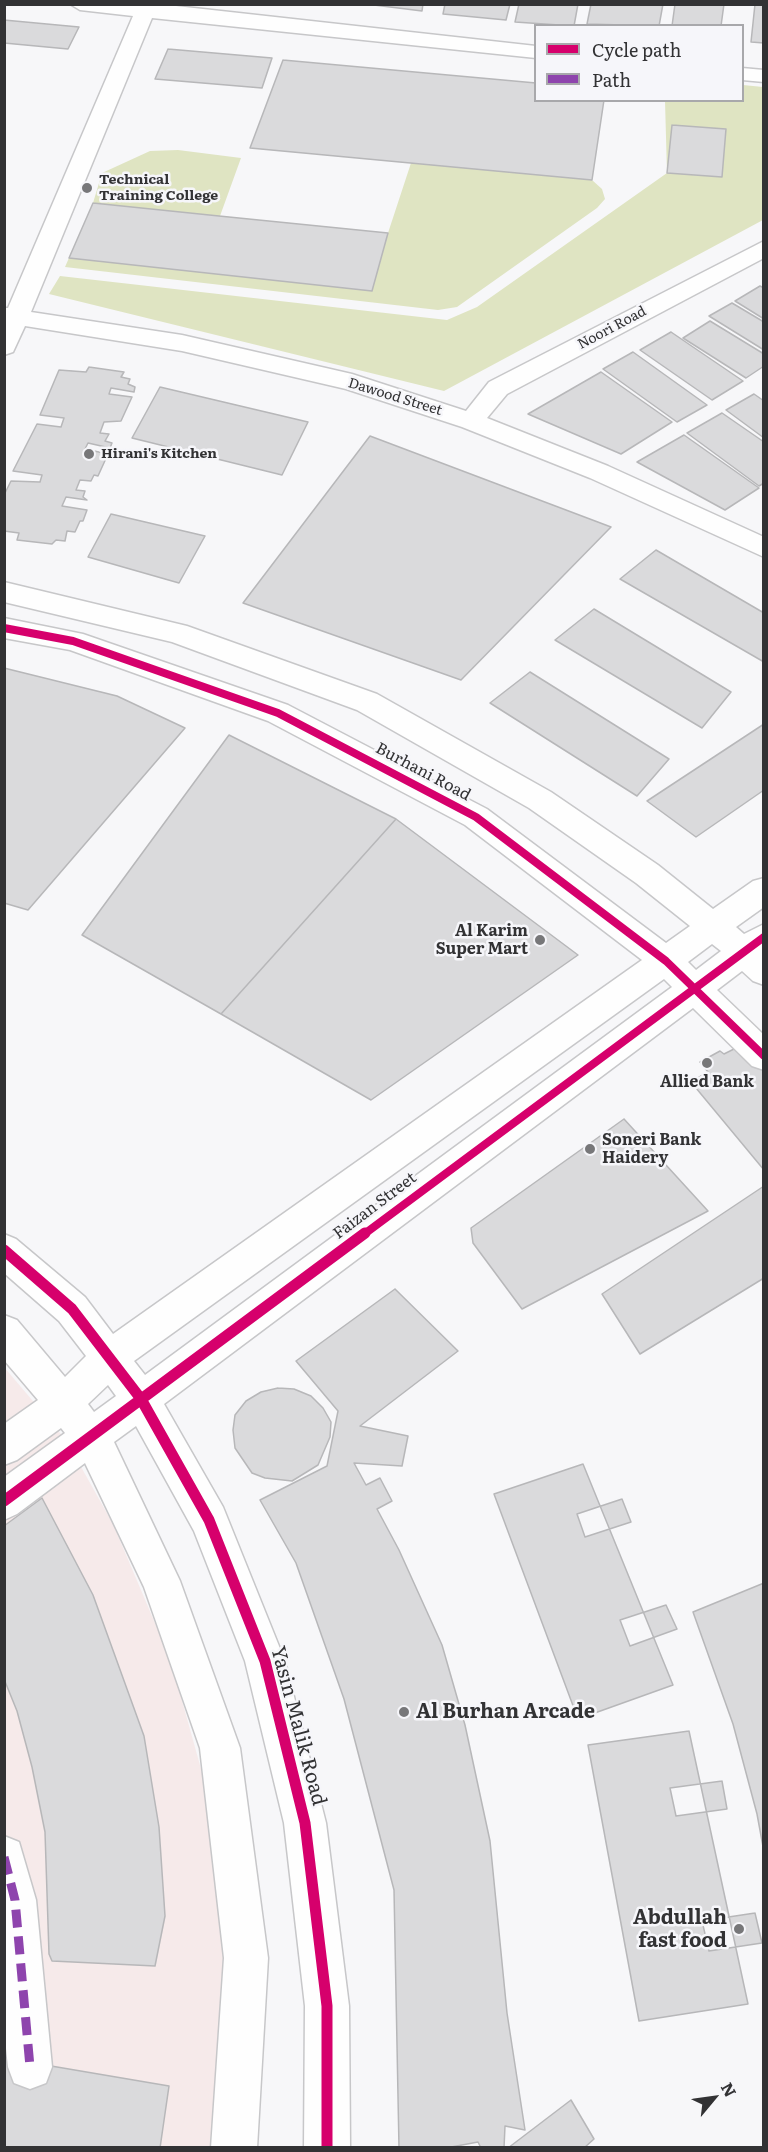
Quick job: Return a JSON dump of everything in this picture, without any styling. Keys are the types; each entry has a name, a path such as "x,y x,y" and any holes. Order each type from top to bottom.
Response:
{"street":[{"path":"80,4 146,8 534,52"},
{"path":"4,347 12,316 146,8"},
{"path":"744,74 764,76"},
{"name":"Noori Road","path":"471,421 498,388 764,248"},
{"name":"Dawood Street","path":"12,316 182,343 340,380 471,421 599,472 764,548"},
{"name":"Burhani Road","path":"4,592 177,633 368,702 540,800 647,874 713,927 757,953"},
{"name":"Burhani Road","path":"4,628 73,641 278,712 476,817 666,962 764,1056"},
{"name":"Faizan Street","path":"4,1447 63,1404 109,1358 764,890"},
{"name":"Faizan Street","path":"4,1501 694,987 757,953"},
{"name":"Yasin Malik Road","path":"4,1250 72,1309 141,1399 209,1520 265,1660 306,1834 327,2006 327,2148"},
{"path":"4,1332 92,1437 161,1581 220,1748 246,1958 234,2148"},
{"path":"4,1857 15,1900 30,2067"}],"shaded area":[{"path":"4,1367 66,1440 113,1524 171,1661 233,1884 249,2147 5,2147"}],"green space":[{"path":"744,85 763,87 763,220 444,391 49,294 60,276 447,320 477,307 667,173 665,102 744,102"},
{"path":"178,150 241,158 220,216 388,233 411,163 592,180 602,189 605,199 597,208 457,307 438,310 65,267 93,203 102,173 150,151"}],"building":[{"path":"366,4 423,4 422,11"},
{"path":"445,4 510,4 506,20 443,14"},
{"path":"519,4 578,4 574,24 515,22"},
{"path":"591,4 663,4 659,24 587,24"},
{"path":"675,4 724,4 721,24 672,24"},
{"path":"755,4 764,4 764,43 751,42"},
{"path":"4,20 79,27 68,49 4,43"},
{"path":"168,49 272,58 262,88 155,79"},
{"path":"283,60 534,83 534,102 604,102 592,180 250,148"},
{"path":"672,125 726,129 722,177 667,173"},
{"path":"93,203 388,233 372,291 69,258"},
{"path":"760,286 764,288 764,319 735,301"},
{"path":"732,303 764,322 764,350 709,316"},
{"path":"710,321 764,354 764,366 746,378 683,338"},
{"path":"671,332 743,381 712,400 640,350"},
{"path":"633,352 707,405 677,422 603,369"},
{"path":"89,367 124,372 121,377 130,379 128,384 135,387 134,392 111,388 109,394 132,397 121,421 104,422 100,433 109,434 105,441 112,443 110,448 88,443 85,449 108,454 98,476 94,475 91,481 80,480 76,490 85,491 83,497 87,500 66,497 62,506 87,510 83,521 80,521 75,532 67,531 65,541 56,540 52,544 17,540 19,533 4,531 4,495 11,481 40,482 42,475 13,471 37,424 61,427 64,418 40,415 59,370 86,372"},
{"path":"601,372 672,422 621,454 528,414"},
{"path":"160,387 308,422 282,475 132,438"},
{"path":"754,394 764,401 764,438 726,410"},
{"path":"722,413 764,442 764,483 759,486 687,433"},
{"path":"684,435 759,488 725,510 637,462"},
{"path":"370,436 611,527 461,680 243,603"},
{"path":"111,514 205,536 179,583 88,557"},
{"path":"656,550 764,613 764,662 620,579"},
{"path":"594,609 731,692 702,728 555,640"},
{"path":"4,668 117,696 185,728 28,910 4,903"},
{"path":"530,672 669,759 637,796 490,703"},
{"path":"764,724 764,790 696,837 647,801"},
{"path":"229,735 396,819 221,1014 82,935"},
{"path":"396,819 578,955 371,1100 221,1014"},
{"path":"742,1045 764,1070 764,1170 691,1082 708,1072 700,1062 720,1051 724,1054"},
{"path":"624,1119 708,1211 522,1309 473,1243 471,1228"},
{"path":"764,1186 764,1278 640,1354 602,1294"},
{"name":"Al Burhan Arcade","path":"395,1289 458,1351 360,1426 408,1436 402,1466 354,1463 366,1485 380,1478 392,1501 377,1509 399,1550 442,1645 465,1725 490,1841 507,2013 525,2130 505,2126 504,2148 481,2148 478,2142 446,2148 399,2148 394,1890 344,1699 296,1563 260,1500 327,1466 338,1411 296,1361"},
{"path":"278,1388 294,1389 311,1396 323,1408 331,1422 330,1437 318,1465 292,1481 265,1478 252,1473 235,1448 233,1430 235,1415 246,1401 261,1392"},
{"path":"583,1464 673,1685 578,1719 494,1494"},
{"path":"42,1498 93,1595 144,1736 159,1827 165,1916 155,1966 52,1961 49,1954 45,1832 32,1767 17,1711 4,1679 4,1526"},
{"path":"622,1499 631,1522 585,1537 577,1514"},
{"path":"764,1583 764,1852 757,1814 733,1724 693,1612"},
{"path":"666,1605 677,1629 630,1646 620,1620"},
{"path":"689,1731 748,2004 639,2021 588,1745"},
{"path":"722,1781 727,1809 676,1816 670,1788"},
{"path":"755,1913 762,1943 709,1951 702,1921"},
{"path":"4,2058 169,2086 160,2148 4,2148"},
{"path":"571,2100 594,2139 584,2148 508,2148"}],"marked path":[{"path":"4,1857 15,1900 30,2067"}],"cycle path":[{"path":"4,628 73,641 278,713 476,817 666,961 764,1056"},
{"path":"4,1501 764,937"},
{"path":"4,1250 72,1309 141,1399 209,1520 265,1661 305,1823 327,2006 327,2148"}],"place":[{"name":"Technical Training College","path":"87,188"},
{"name":"Hirani's Kitchen","path":"89,454"},
{"name":"Al Karim Super Mart","path":"540,940"},
{"name":"Allied Bank","path":"707,1063"},
{"name":"Soneri Bank Haidery","path":"590,1149"},
{"name":"Al Burhan Arcade","path":"404,1712"},
{"name":"Abdullah fast food","path":"739,1929"}]}
